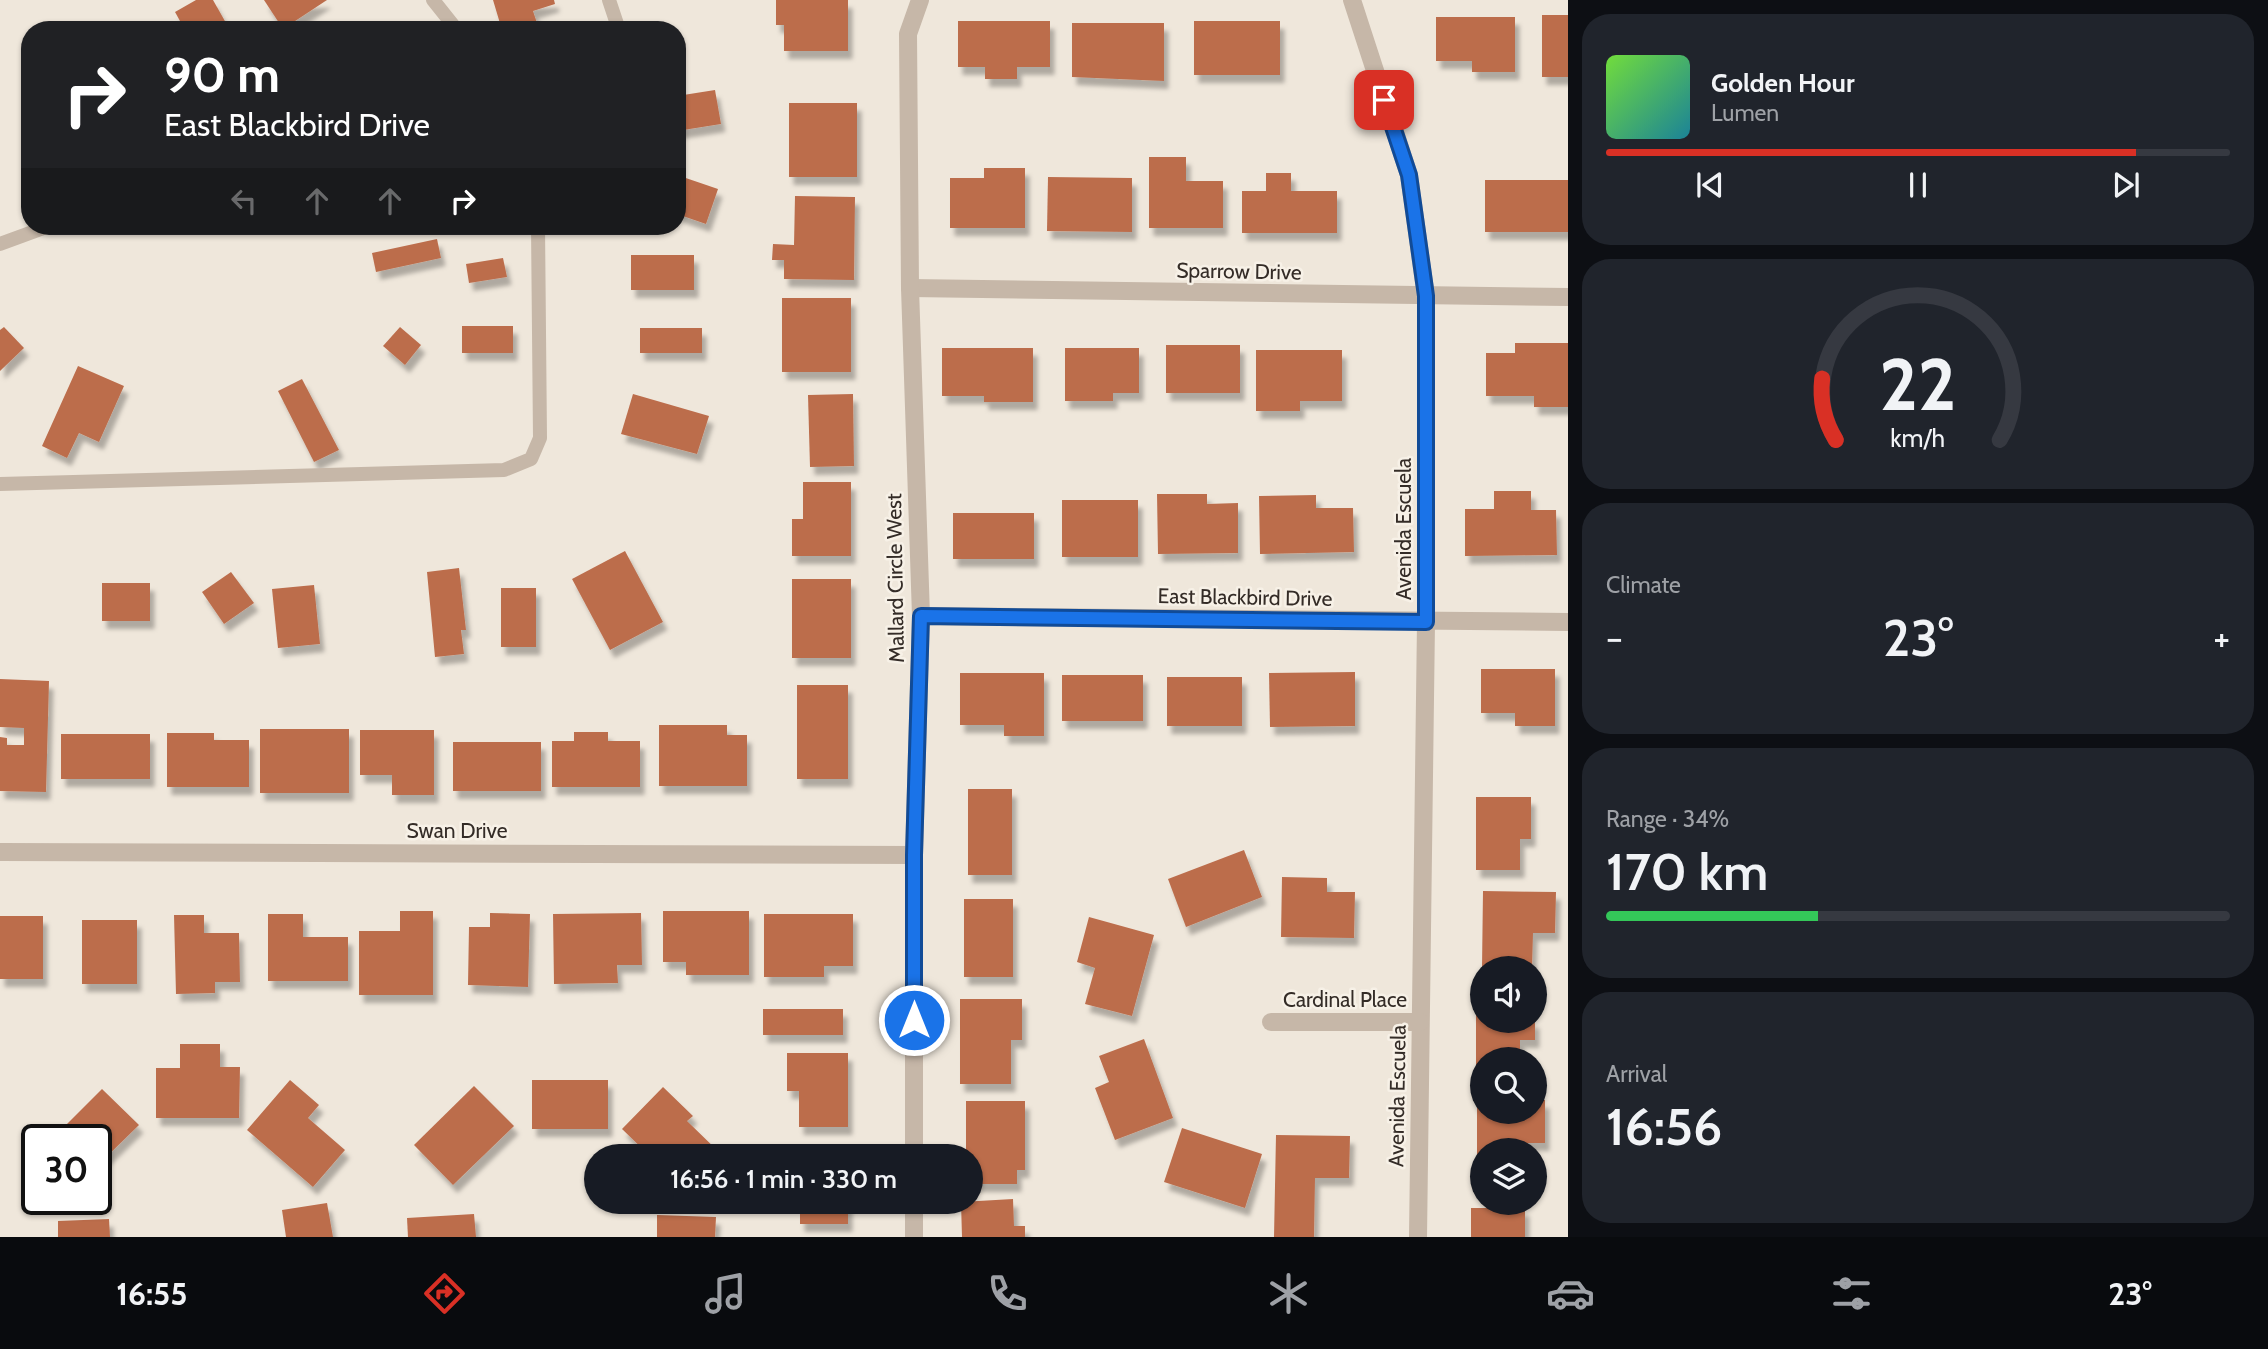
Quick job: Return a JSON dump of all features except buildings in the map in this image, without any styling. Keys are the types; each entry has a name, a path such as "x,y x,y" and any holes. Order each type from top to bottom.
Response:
{"street":[{"name":"Mallard Circle West","path":"914,1144 914,855 921,616 910,288 908,34 920,0"},
{"name":"Avenida Escuela","path":"1352,0 1409,175 1426,296 1426,622 1418,1237"},
{"name":"Sparrow Drive","path":"910,288 1568,296"},
{"name":"East Blackbird Drive","path":"921,616 1568,622"},
{"name":"Swan Drive","path":"0,852 914,855"},
{"name":"Cardinal Place","path":"1270,1022 1420,1022"},
{"path":"914,1214 914,1237"}],"lane":[{"path":"433,0 450,21"},
{"path":"609,0 617,21"},
{"path":"0,244 24,235"},
{"path":"0,484 504,470 531,459 540,438 538,235"}],"route":[{"path":"914,1020 914,855 921,616 1426,622 1426,296 1409,175 1384,100"}]}
